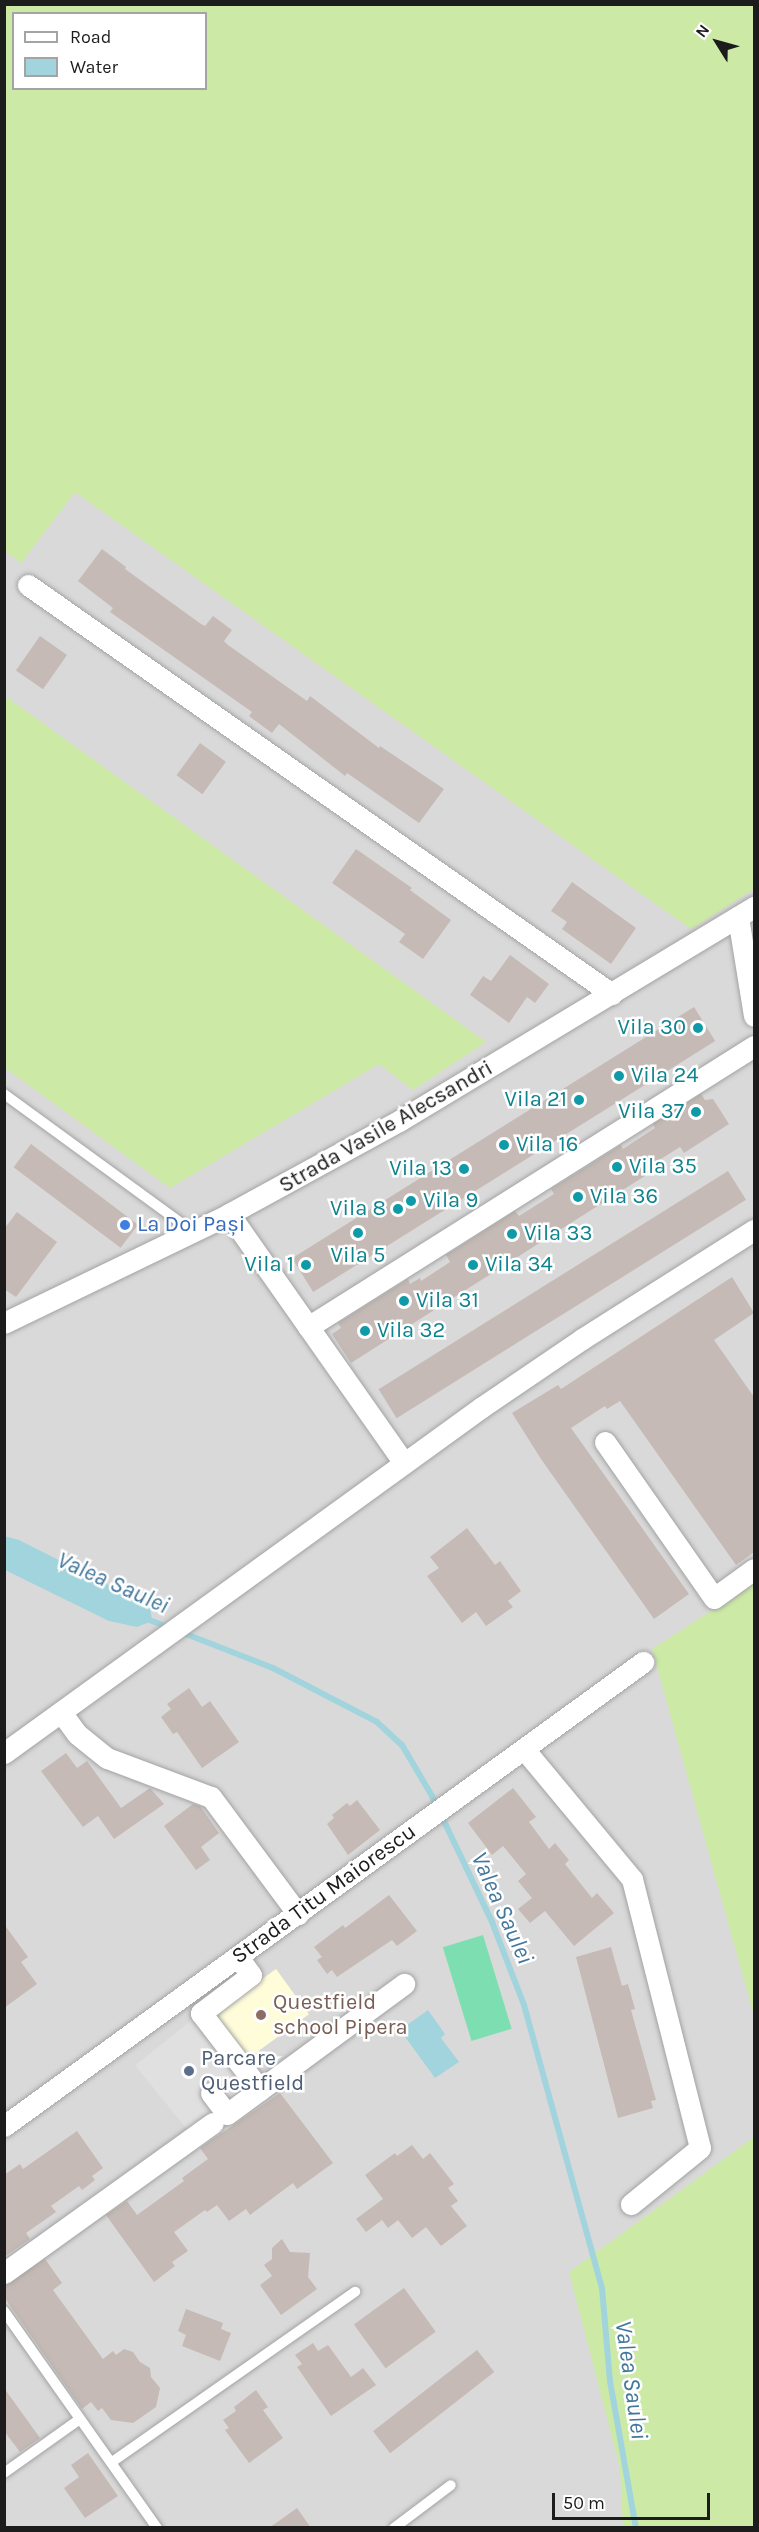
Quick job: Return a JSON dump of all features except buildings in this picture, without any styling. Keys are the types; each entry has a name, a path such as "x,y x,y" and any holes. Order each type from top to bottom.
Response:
{"street":[{"path":"28,585 612,994"},
{"path":"746,912 754,1016"},
{"name":"Strada Vasile Alecsandri","path":"7,1319 229,1214 399,1121 746,912"},
{"path":"308,1327 754,1046"},
{"path":"229,1214 404,1463"},
{"path":"4,1753 404,1463 582,1339 754,1230"},
{"path":"605,1442 714,1598 754,1569"},
{"name":"Strada Titu Maiorescu","path":"4,2126 643,1662"},
{"path":"61,1712 87,1744 107,1758 211,1797 298,1914"},
{"path":"524,1749 632,1879 700,2148 631,2204"},
{"path":"238,1957 251,1975 201,2013 260,2090"},
{"path":"211,2093 227,2114 404,1984"},
{"path":"4,2273 213,2122"}],"lane":[{"path":"4,1094 193,1232"},
{"path":"112,2462 355,2292"},
{"path":"4,2311 157,2528"},
{"path":"4,2473 80,2419"},
{"path":"394,2528 451,2485"}],"shaded area":[{"path":"5,5 754,5 754,2527 5,2528"},
{"name":"Questfield school Pipera","path":"276,1969 309,2014 246,2060 213,2015"},
{"name":"Parcare Questfield","path":"195,2017 248,2083 189,2132 135,2065"}],"green space":[{"path":"5,4 754,5 754,889 691,929 75,492 21,563 5,551"},
{"path":"5,696 486,1042 413,1090 379,1064 170,1188 5,1068"},
{"path":"754,1583 754,2016 652,1649"},
{"path":"483,1935 512,2029 471,2041 443,1947"},
{"path":"754,2137 754,2527 623,2527 620,2468 569,2272"}],"water":[{"path":"4,1536 19,1540 150,1606 152,1621 137,1627 109,1621 5,1570"},
{"path":"428,2010 445,2034 441,2038 459,2062 435,2078 400,2030"}],"waterway":[{"name":"Valea Saulei","path":"144,1618 168,1627"},
{"name":"Valea Saulei","path":"181,1632 273,1668 377,1722 402,1745 432,1796 492,1922 524,2005 602,2288 610,2381 636,2528"}],"place":[{"name":"Vila 30","path":"698,1028"},
{"name":"Vila 24","path":"619,1076"},
{"name":"Vila 21","path":"579,1100"},
{"name":"Vila 37","path":"696,1112"},
{"name":"Vila 16","path":"504,1145"},
{"name":"Vila 35","path":"617,1167"},
{"name":"Vila 13","path":"464,1169"},
{"name":"Vila 36","path":"578,1197"},
{"name":"Vila 9","path":"411,1201"},
{"name":"Vila 8","path":"398,1209"},
{"name":"La Doi Pași","path":"125,1225"},
{"name":"Vila 5","path":"358,1233"},
{"name":"Vila 33","path":"512,1234"},
{"name":"Vila 1","path":"306,1265"},
{"name":"Vila 34","path":"473,1265"},
{"name":"Vila 31","path":"404,1301"},
{"name":"Vila 32","path":"365,1331"},
{"name":"Questfield school Pipera","path":"261,2015"},
{"name":"Parcare Questfield","path":"189,2071"}]}
